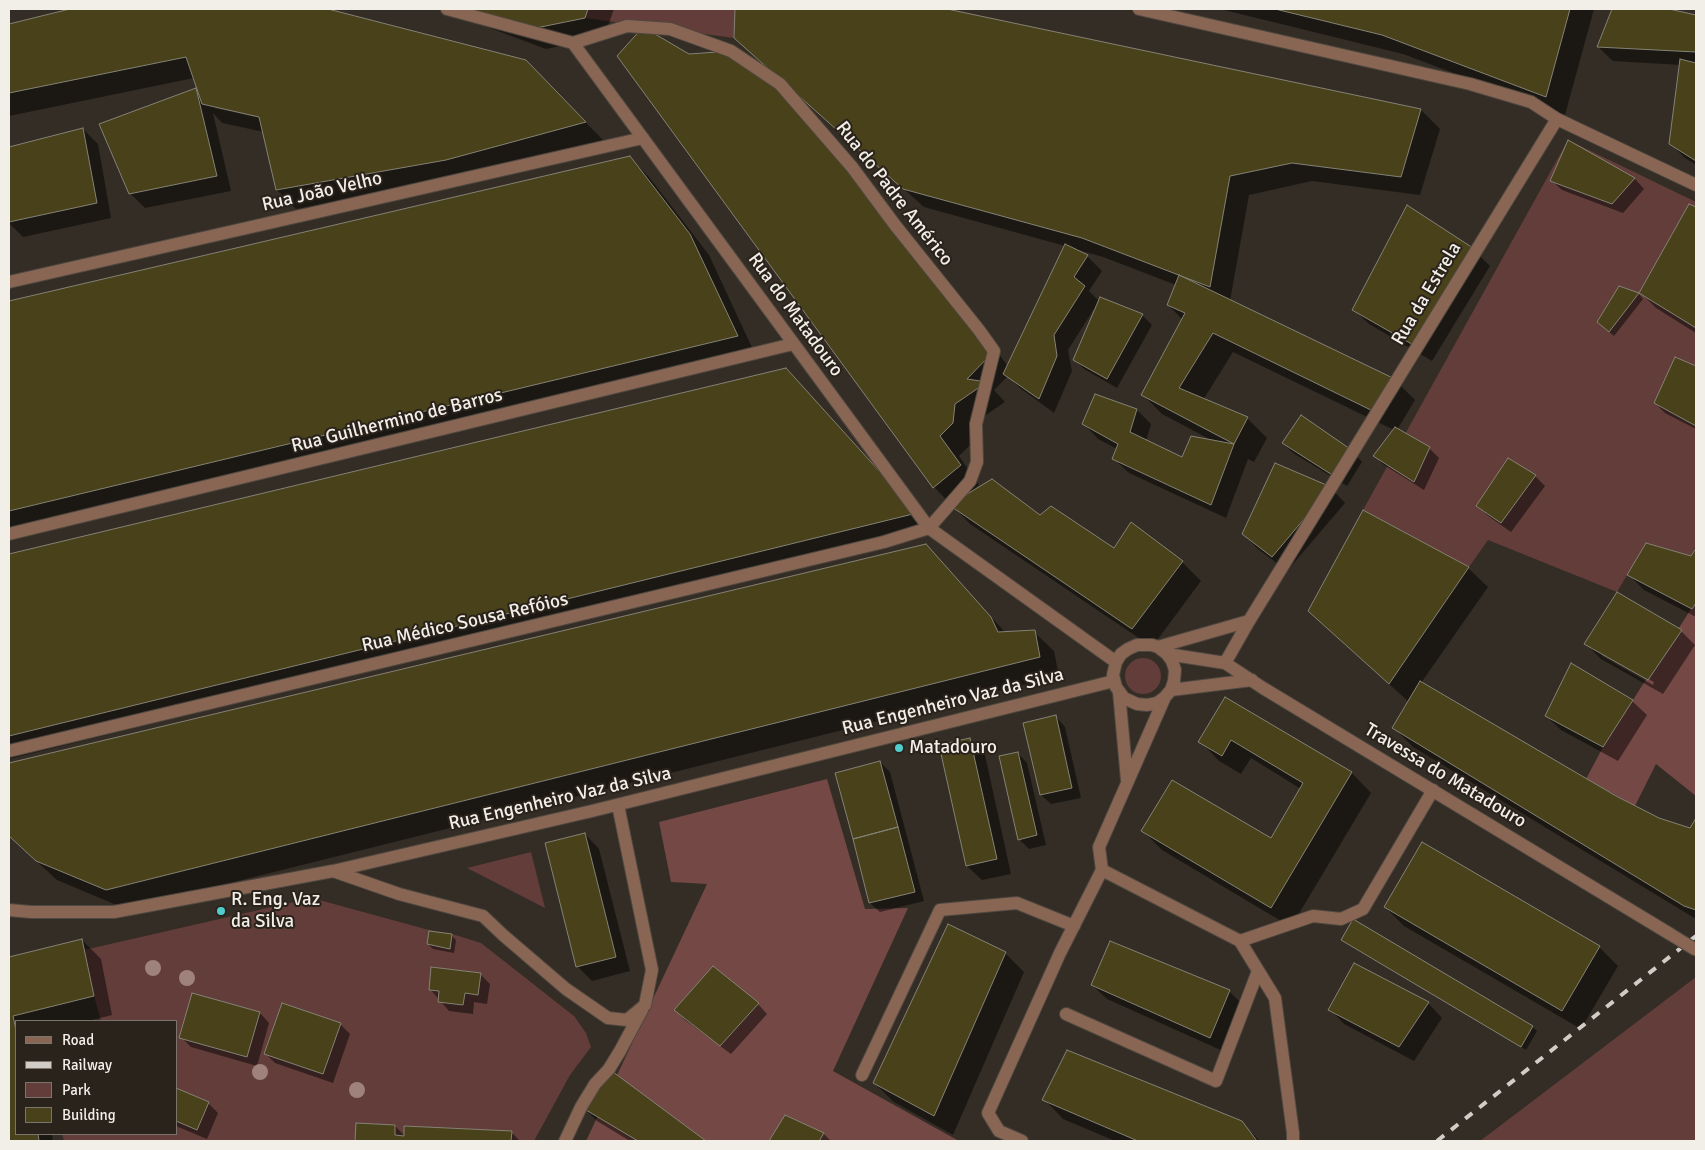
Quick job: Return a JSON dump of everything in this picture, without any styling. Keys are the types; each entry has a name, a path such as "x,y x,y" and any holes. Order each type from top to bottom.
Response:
{"street":[{"path":"447,9 573,43"},
{"path":"1139,9 1170,12 1470,84 1530,102 1556,118 1696,185"},
{"name":"Rua do Padre Américo","path":"573,43 626,26 670,29 732,51 780,84 852,167 895,225 984,337 994,351 976,424 977,462 970,481 929,528"},
{"name":"Rua do Matadouro","path":"573,43 929,528 1116,662"},
{"name":"Rua da Estrela","path":"1225,663 1556,118"},
{"name":"Rua João Velho","path":"9,282 643,138"},
{"name":"Rua Guilhermino de Barros","path":"9,534 793,344"},
{"name":"Rua Médico Sousa Refóios","path":"9,751 884,542 929,528"},
{"path":"1162,651 1249,621"},
{"path":"1022,1141 999,1130 988,1113 1074,926 1102,870 1099,847 1174,681 1175,670 1172,661 1162,651 1152,645 1137,645 1128,648 1116,662 1113,675 1117,687 1128,782"},
{"name":"Travessa do Matadouro","path":"1162,651 1225,663 1696,950"},
{"path":"1117,687 1130,702 1142,705 1156,703 1168,694 1252,680"},
{"name":"Rua Engenheiro Vaz da Silva","path":"9,910 31,912 114,912 332,871 1117,687"},
{"path":"1240,941 1313,916 1341,919 1363,909 1433,790"},
{"path":"565,1141 581,1107 595,1084 609,1069 645,1005 652,970 618,805"},
{"path":"1102,870 1240,941 1275,998 1293,1141"},
{"path":"332,871 399,894 483,916 502,935 566,989 608,1018 627,1020 645,1005"},
{"path":"862,1075 940,910 1017,902 1074,926"},
{"path":"1066,1014 1216,1080 1258,971"}],"green space":[{"path":"588,9 735,9 734,38 585,18"},
{"path":"1568,140 1696,202 1696,545 1691,556 1646,543 1617,592 1488,540 1469,567 1363,510"},
{"path":"1143,658 1150,659 1156,663 1160,669 1160,683 1156,689 1150,693 1143,694 1136,693 1130,689 1126,683 1125,676 1126,669 1130,663 1136,659"},
{"path":"531,852 545,908 467,868"},
{"path":"307,899 323,901 481,943 574,1016 586,1033 591,1047 570,1075 534,1141 64,1141 62,1135 178,1135 178,1020 101,1020 84,950"},
{"path":"1696,977 1696,1141 1480,1141"}],"shaded area":[{"path":"1696,601 1696,796 1656,764 1635,806 1586,779 1603,747"},
{"path":"827,779 865,909 908,908 833,1071 959,1141 586,1141 707,884 671,882 659,822"}],"building":[{"path":"70,9 328,9 526,60 586,122 446,160 276,190 259,117 202,104 186,57 9,93 9,24"},
{"path":"469,9 588,9 585,18 526,30"},
{"path":"735,9 947,9 1421,109 1401,177 1292,163 1230,176 1210,287 1082,238 903,189 734,38"},
{"path":"1275,9 1570,9 1546,97 1382,35"},
{"path":"1612,9 1669,9 1696,15 1696,52 1597,47"},
{"path":"643,27 689,54 731,51 780,84 994,351 967,379 987,382 955,404 953,423 940,436 961,465 933,488 617,56"},
{"path":"1680,59 1696,63 1696,161 1669,144"},
{"path":"196,88 217,176 129,194 99,124"},
{"path":"83,128 97,203 9,222 9,147"},
{"path":"1568,140 1635,178 1612,204 1550,181"},
{"path":"630,156 690,234 738,336 9,511 9,301"},
{"path":"1689,204 1696,207 1696,328 1639,293"},
{"path":"1407,205 1476,250 1417,347 1352,310"},
{"path":"1065,244 1088,255 1074,277 1085,286 1054,335 1057,356 1039,399 1003,374"},
{"path":"1179,275 1397,380 1377,413 1213,333 1179,388 1248,417 1234,444 1141,395 1185,313 1167,305"},
{"path":"1619,286 1639,293 1609,332 1597,322"},
{"path":"1100,297 1143,314 1107,379 1073,360"},
{"path":"1675,357 1696,366 1696,426 1654,403"},
{"path":"786,368 917,513 9,736 9,554"},
{"path":"1095,394 1137,409 1130,432 1182,457 1191,436 1234,444 1211,505 1112,459 1118,444 1082,424"},
{"path":"1301,415 1353,451 1337,478 1282,443"},
{"path":"1395,427 1430,447 1414,482 1373,456"},
{"path":"1508,458 1536,475 1501,523 1476,506"},
{"path":"1275,463 1331,487 1272,557 1242,534"},
{"path":"992,479 1040,515 1051,506 1114,548 1131,522 1183,561 1132,629 949,505"},
{"path":"1363,510 1469,567 1389,684 1308,611"},
{"path":"1646,543 1691,556 1696,548 1696,603 1692,609 1627,575"},
{"path":"926,544 991,617 998,632 1035,630 1040,657 106,890 36,861 9,836 9,763"},
{"path":"1617,592 1682,630 1648,680 1584,644"},
{"path":"1571,663 1633,700 1603,747 1545,716"},
{"path":"1420,681 1616,796 1659,818 1690,828 1696,818 1696,910 1684,906 1392,728"},
{"path":"1225,697 1352,772 1271,908 1141,831 1172,780 1271,838 1303,783 1231,740 1222,756 1198,742"},
{"path":"1056,715 1072,788 1040,795 1023,723"},
{"path":"970,738 997,859 966,866 939,745"},
{"path":"1018,752 1037,835 1018,840 999,756"},
{"path":"880,761 898,827 853,839 835,773"},
{"path":"898,827 915,892 869,903 853,839"},
{"path":"585,833 616,957 576,967 545,843"},
{"path":"1422,842 1600,946 1562,1011 1384,907"},
{"path":"1353,919 1533,1026 1521,1047 1341,940"},
{"path":"948,924 1006,952 934,1116 873,1083"},
{"path":"429,931 452,934 450,949 427,944"},
{"path":"82,939 94,996 13,1016 15,1025 15,1135 38,1135 39,1141 9,1141 9,957"},
{"path":"1110,941 1230,990 1210,1038 1091,985"},
{"path":"1354,963 1429,1002 1399,1047 1328,1010"},
{"path":"713,966 759,1003 720,1046 674,1010"},
{"path":"431,967 481,973 478,995 465,993 463,1005 438,1002 439,991 429,990"},
{"path":"192,993 260,1012 247,1057 179,1038"},
{"path":"282,1003 341,1023 323,1074 264,1054"},
{"path":"1067,1050 1242,1121 1257,1141 1138,1141 1042,1100"},
{"path":"609,1069 706,1141 638,1141 581,1107"},
{"path":"178,1089 209,1102 197,1130 178,1122"},
{"path":"785,1115 824,1133 819,1141 769,1141"},
{"path":"356,1123 395,1125 395,1135 404,1136 404,1126 512,1131 511,1141 355,1141"}],"railway":[{"path":"1437,1141 1696,936"}],"place":[{"name":"Matadouro","path":"899,748"},
{"name":"R. Eng. Vaz da Silva","path":"221,911"}]}
